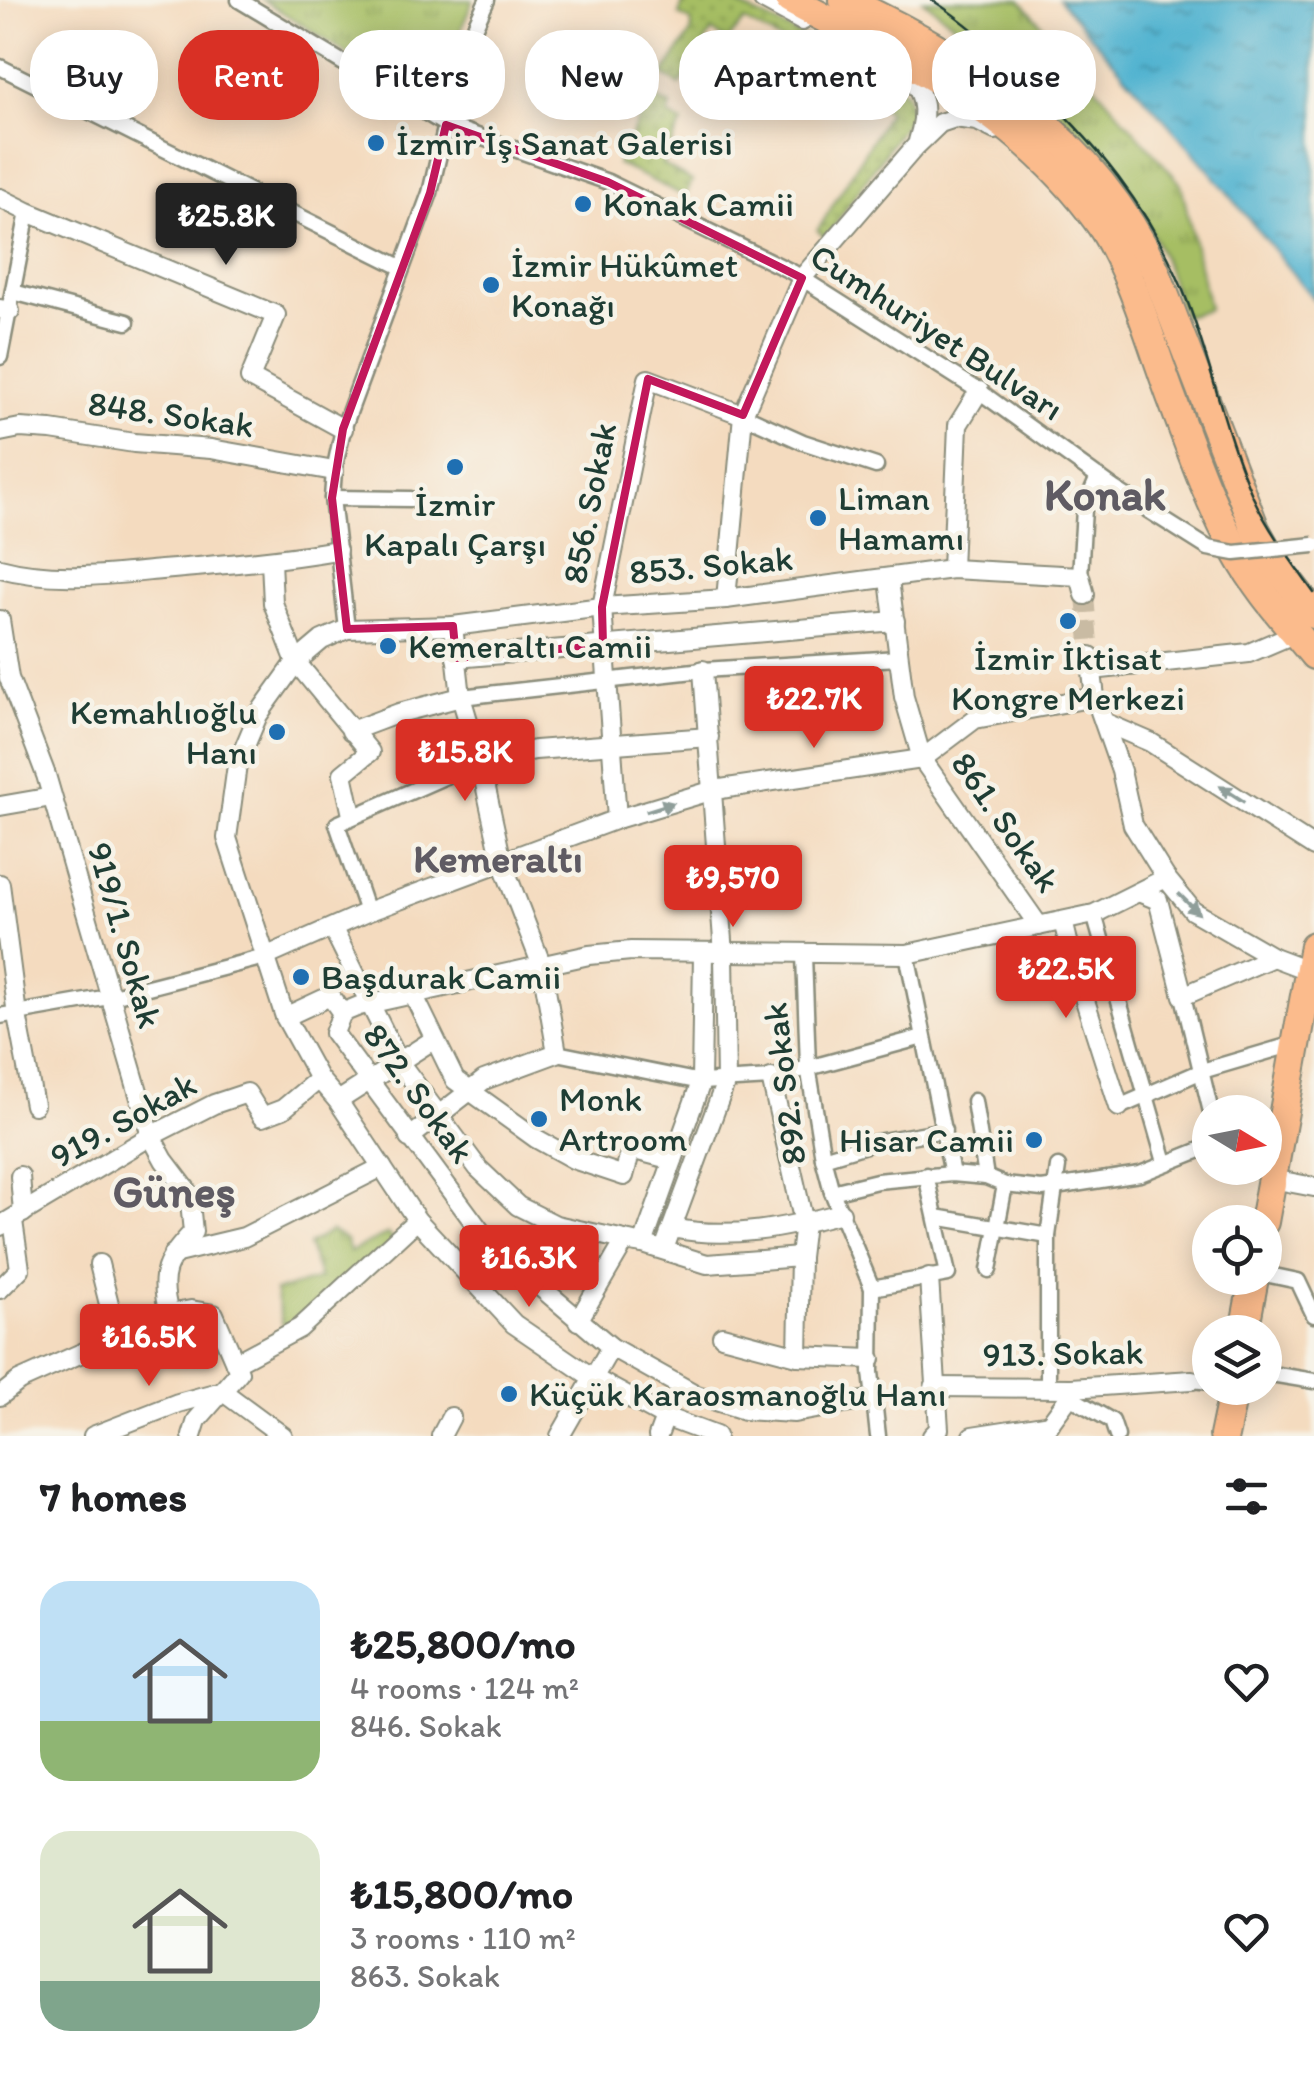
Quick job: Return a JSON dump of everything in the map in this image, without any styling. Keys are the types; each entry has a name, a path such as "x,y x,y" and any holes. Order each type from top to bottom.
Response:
{"main road":[{"path":"790,0 961,91 1004,123 1060,175 1101,226 1117,255 1225,530 1252,577 1310,634"},
{"path":"844,0 894,23 991,79 1026,106 1091,170 1138,233 1255,528 1310,634"},
{"path":"1282,1125 1312,958"},
{"path":"1224,1436 1230,1405"}],"street":[{"name":"Cumhuriyet Bulvarı","path":"238,0 446,125 608,182 802,278 979,391 1195,542 1224,552 1314,545"},
{"path":"487,0 470,37 430,193 343,429 332,498 346,629 322,640 296,662 258,714 237,765 227,838 285,1017 319,1079 417,1220 514,1324 592,1378 666,1417 716,1436"},
{"path":"762,0 911,78 922,99 925,120 916,147"},
{"path":"0,67 401,267"},
{"path":"726,599 742,416 802,278 940,123 955,118 978,121 1030,148"},
{"path":"0,198 276,315 250,378 343,429"},
{"path":"0,356 28,212"},
{"path":"8,304 127,322"},
{"name":"856. Sokak","path":"617,820 602,607 648,379 742,416"},
{"path":"952,570 958,425 979,391"},
{"path":"742,416 803,442 876,466"},
{"name":"848. Sokak","path":"0,432 20,428 51,430 134,443 211,449 334,471"},
{"path":"1085,595 1080,576 1084,509 1098,477"},
{"path":"332,498 411,499"},
{"path":"0,568 22,574 97,576 270,561 338,550"},
{"path":"270,561 273,603 296,662 370,752 343,774 352,815"},
{"name":"853. Sokak","path":"346,629 453,626 602,607 726,599 952,570 1080,576"},
{"name":"861. Sokak","path":"889,580 904,697 922,759 1039,926"},
{"name":"919/1. Sokak","path":"0,620 9,678 52,797 150,1136 189,1193 193,1232 172,1254 161,1287 169,1314"},
{"path":"456,658 894,621"},
{"path":"453,626 461,698 502,862 542,966 558,1053"},
{"path":"1273,958 1194,911 1166,878 1133,825 1121,771 1095,697 1091,663 1249,652 1310,634"},
{"path":"352,731 399,712 461,698 702,670 898,658"},
{"path":"664,1250 726,1081 724,954 702,670"},
{"path":"9,1015 109,997 264,957 367,912 617,820 714,790 922,759 975,719 1095,697"},
{"path":"1106,723 1150,742 1314,847"},
{"path":"367,912 337,824 352,815 480,762 534,750 709,737"},
{"path":"1121,771 1135,748 1150,742"},
{"path":"0,806 52,797"},
{"path":"285,1017 330,996 342,1013 590,955 630,951 907,954 1094,914 1166,878"},
{"path":"0,884 9,1015 34,1105"},
{"path":"1141,893 1158,900 1207,1095"},
{"path":"1094,914 1164,1162"},
{"path":"1062,921 1119,1106 1202,1072 1297,1042"},
{"path":"333,929 399,1062 478,1168 518,1206 556,1226 644,1244 707,1264 800,1257"},
{"path":"644,1244 700,1082 703,953"},
{"path":"907,954 952,1174"},
{"name":"892. Sokak","path":"804,955 808,1066 823,1158 832,1192 872,1288 871,1359 878,1436"},
{"path":"1183,996 1273,958 1312,958"},
{"path":"413,994 455,1080 537,1139 574,1159 624,1176 631,1149 672,1160"},
{"name":"872. Sokak","path":"342,1013 334,1033 490,1244 611,1347 696,1395 744,1410 794,1412 873,1399"},
{"path":"409,1138 484,1080 558,1053 700,1082 726,1081 771,1078 923,1038"},
{"path":"338,1102 433,1040"},
{"name":"892. Sokak","path":"771,1078 804,1223 798,1356"},
{"name":"919. Sokak","path":"12,1220 150,1136 214,1104 247,1094 262,1117 283,1109 319,1079"},
{"path":"974,1101 986,1177"},
{"path":"823,1158 876,1142 944,1130"},
{"path":"832,1192 877,1181 952,1174 1042,1189 1140,1174 1192,1152"},
{"path":"172,1254 244,1237 382,1167"},
{"path":"1048,1388 1048,1236 1058,1167"},
{"path":"872,1288 948,1274 926,1175"},
{"path":"0,1288 20,1269 12,1220 20,1176"},
{"path":"1282,1182 1314,1187"},
{"path":"989,1270 1006,1184"},
{"path":"672,1228 702,1234 767,1230 841,1213"},
{"path":"936,1216 1048,1236"},
{"path":"235,1363 300,1328 417,1220"},
{"path":"578,1321 626,1241 644,1244"},
{"path":"99,1264 110,1308 124,1337"},
{"path":"929,1278 939,1429 932,1436"},
{"path":"1282,1278 1298,1281 1314,1315"},
{"path":"0,1396 19,1381 169,1314 191,1310 214,1314 239,1372 197,1420 192,1436"},
{"path":"722,1336 798,1356 871,1359"},
{"path":"560,1436 611,1347"},
{"path":"0,1369 19,1381"},
{"path":"1282,1376 1314,1381"},
{"name":"913. Sokak","path":"934,1387 1048,1388 1070,1392 1192,1382"},
{"path":"222,1391 259,1428 283,1436"},
{"path":"93,1436 222,1391"},
{"path":"972,1436 1045,1430 1070,1392 1114,1428 1102,1436"},
{"path":"441,1436 451,1417"},
{"path":"658,1436 666,1417"}],"highlighted area":[{"path":"446,125 608,182 802,278 743,415 648,379 602,607 603,645 456,658 453,626 347,629 332,498 343,429 430,193"}],"green space":[{"path":"263,0 473,0 461,30 339,30 339,48 319,36 319,30 310,30"},
{"path":"684,0 727,0 790,30 761,30 745,21 737,30 691,30 692,22 679,15"},
{"path":"923,0 1020,0 1046,30 961,30"},
{"path":"679,51 679,84 663,75"},
{"path":"1096,87 1181,184 1209,309 1184,316 1152,234 1125,191 1064,120 1096,120"},
{"path":"659,100 671,106 668,115 682,123 662,164 692,181 685,196 617,164 639,120 659,120"},
{"path":"884,120 908,120 825,239 818,230"},
{"path":"331,1231 346,1240 350,1252 388,1234 395,1241 306,1323 283,1326 275,1291 320,1279 308,1245"}],"water":[{"path":"1059,0 1314,0 1314,300 1215,177 1096,42 1096,30 1085,30"}],"tunnel":[{"path":"1085,595 1090,656"}],"tram line":[{"path":"932,0 978,34 1047,97 1096,150 1139,206 1188,303 1253,497 1314,593"}],"place":[{"name":"İzmir İş Sanat Galerisi","path":"376,143"},
{"name":"Konak Camii","path":"583,204"},
{"name":"İzmir Hükûmet Konağı","path":"491,285"},
{"name":"İzmir Kapalı Çarşı","path":"455,467"},
{"name":"Liman Hamamı","path":"818,518"},
{"name":"İzmir İktisat Kongre Merkezi","path":"1068,621"},
{"name":"Kemeraltı Camii","path":"388,646"},
{"name":"Kemahlıoğlu Hanı","path":"277,732"},
{"name":"Başdurak Camii","path":"301,977"},
{"name":"Monk Artroom","path":"539,1119"},
{"name":"Hisar Camii","path":"1034,1140"},
{"name":"Küçük Karaosmanoğlu Hanı","path":"509,1394"}],"district":[{"name":"Konak","path":"1105,494"},
{"name":"Kemeraltı","path":"498,858"},
{"name":"Güneş","path":"174,1191"}]}
